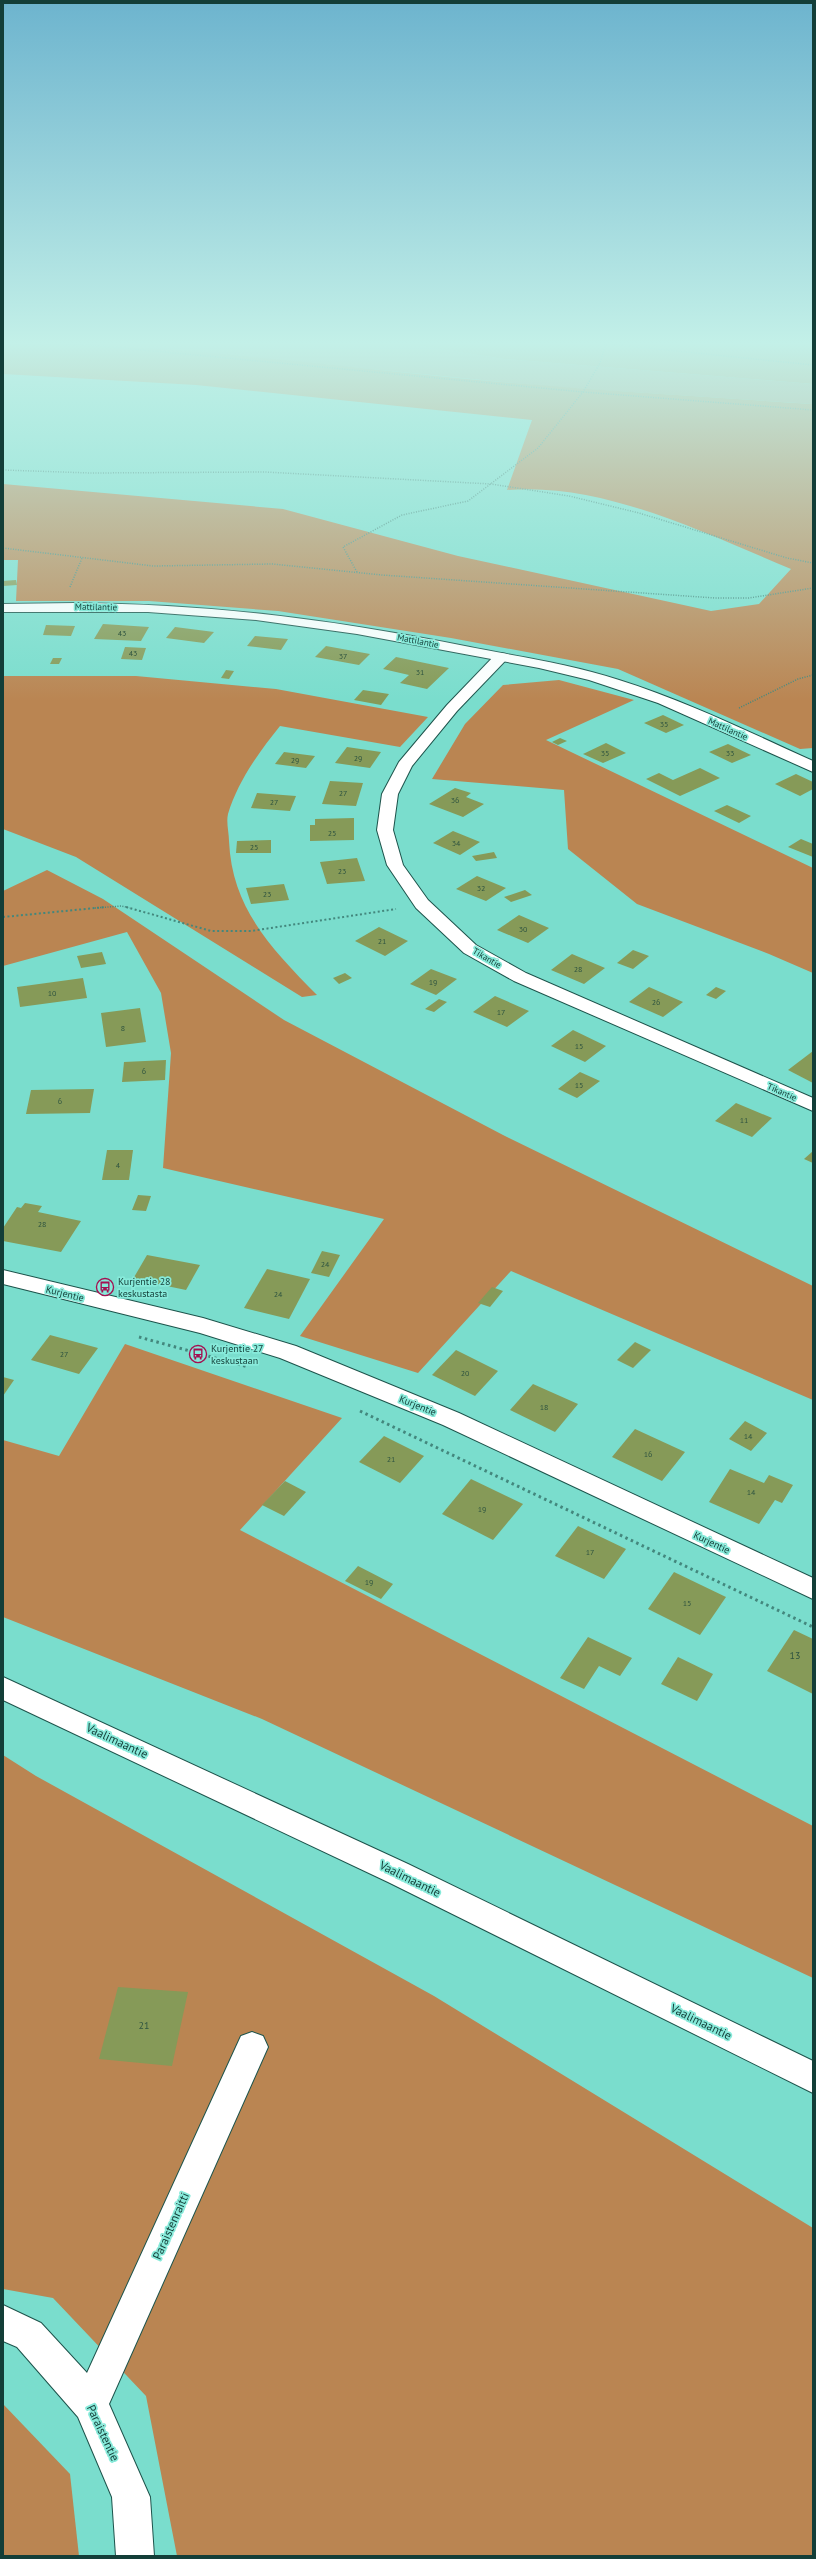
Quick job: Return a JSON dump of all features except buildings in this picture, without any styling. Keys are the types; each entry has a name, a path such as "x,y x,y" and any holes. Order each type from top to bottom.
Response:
{"street":[{"name":"Mattilantie","path":"3,608 63,606 150,608 292,620 388,635 563,669 612,682 665,701 813,767"},
{"name":"Tikantie","path":"501,657 452,708 405,765 390,794 386,830 395,865 422,904 470,949 520,977 813,1105"},
{"name":"Kurjentie","path":"3,1277 203,1326 288,1352 451,1419 813,1589"},
{"name":"Vaalimaantie","path":"3,1688 398,1873 813,2077"},
{"name":"Paraistenraitti","path":"91,2404 252,2047"},
{"name":"Paraistentie","path":"3,2323 29,2335 91,2404 131,2496 135,2556"}],"path":[{"path":"358,572 343,547 402,515 468,501 519,462"},
{"path":"3,470 91,473 265,472 491,484 569,496 638,513 787,558 813,563"},
{"path":"3,548 153,566 272,564 358,572 715,598 750,598 813,588"},
{"path":"63,606 82,558"},
{"path":"712,722 798,679 813,675"},
{"path":"3,916 121,906 211,931 251,931 422,904"},
{"path":"133,1335 252,1368"},
{"path":"353,1407 813,1627"}],"shaded area":[{"path":"517,462 813,462 813,748 800,749 618,669 451,638 278,611 149,601 16,601 18,560 3,560 3,484 283,509 458,556 711,611 759,604 791,569 688,526 617,502 580,494 543,490 507,490"},
{"path":"3,676 136,676 276,689 428,717 400,747 280,726 250,767 232,802 227,820 232,865 238,887 246,907 270,944 317,995 302,997 76,857 3,829"},
{"path":"559,680 634,700 546,740 813,868 813,973 769,954 637,904 568,849 564,790 432,779 465,724 503,685"},
{"path":"47,870 103,899 284,1020 503,1135 813,1286 813,1400 511,1271 418,1373 300,1336 384,1219 163,1168 171,1053 161,993 127,932 3,966 3,891"},
{"path":"125,1344 342,1418 240,1530 813,1826 813,1978 262,1719 3,1617 3,1440 59,1456"},
{"path":"3,1755 36,1776 434,1996 813,2228 813,2556 177,2556 146,2396 53,2298 3,2289"},
{"path":"3,2404 70,2474 79,2556 3,2556"}],"place":[{"name":"Kurjentie 28 keskustasta","path":"105,1287"},
{"name":"Kurjentie 27 keskustaan","path":"198,1354"}]}
